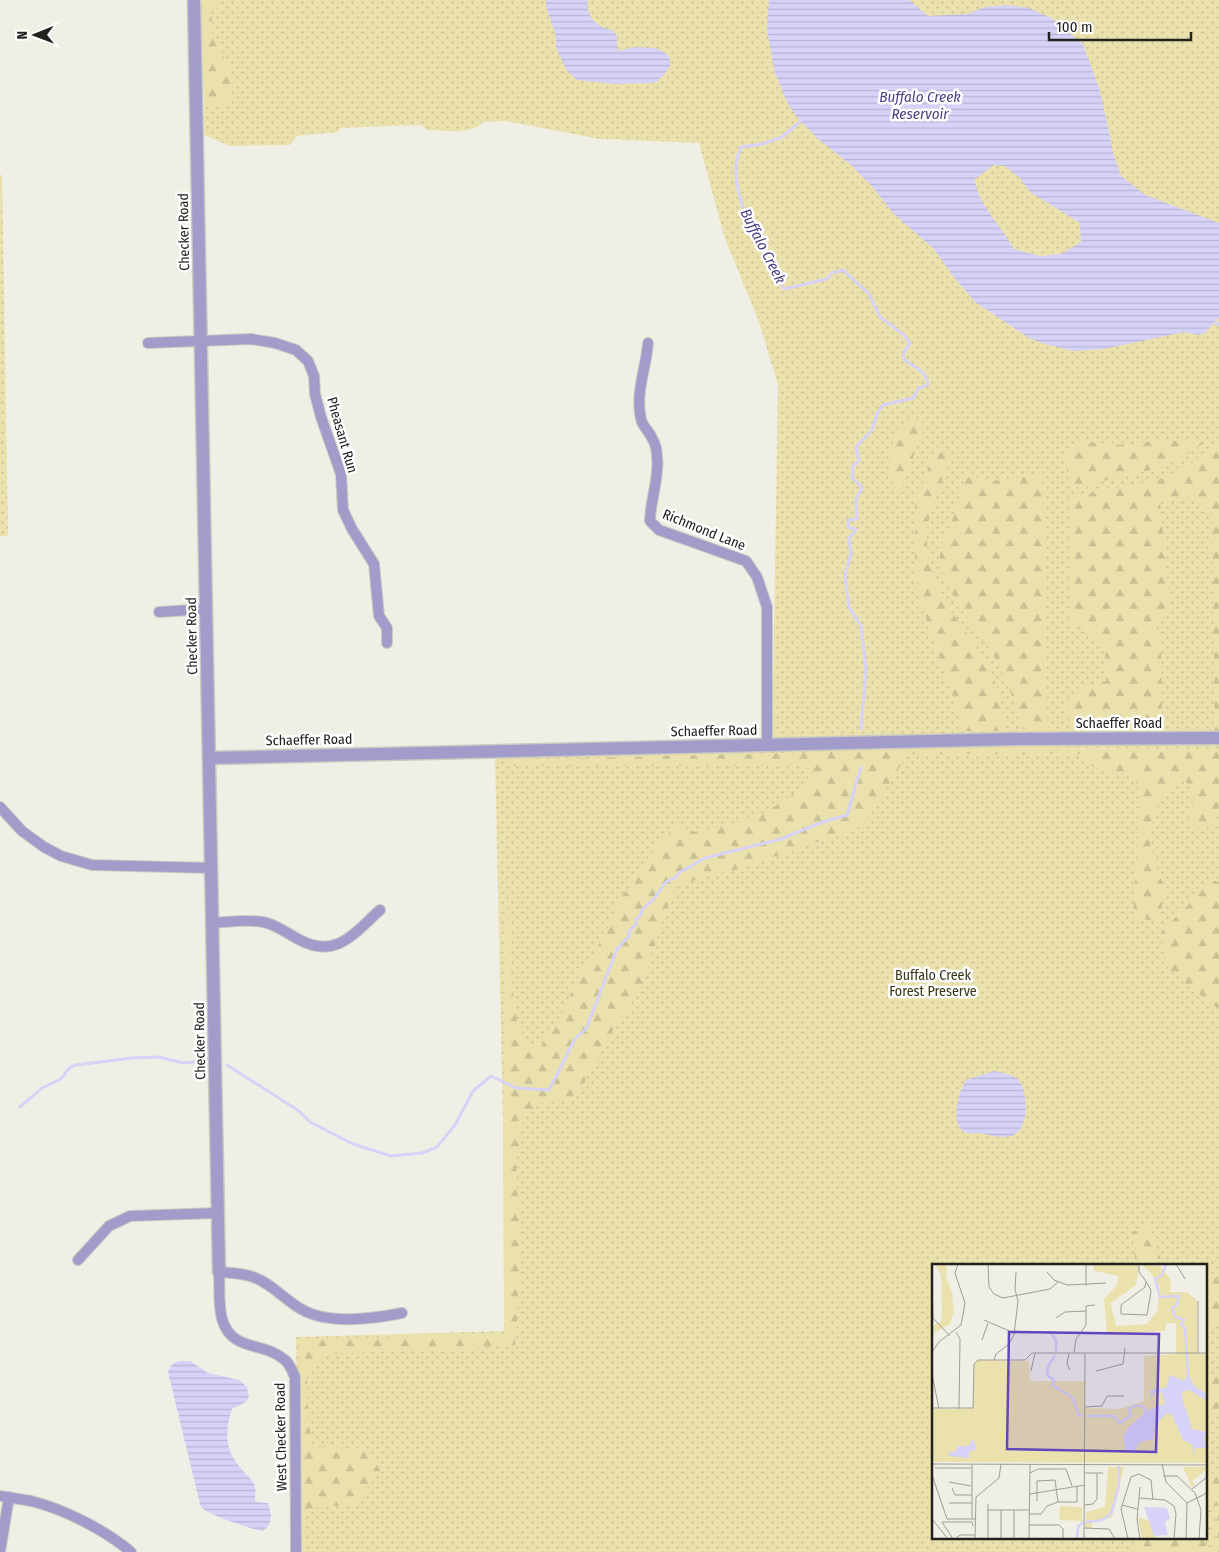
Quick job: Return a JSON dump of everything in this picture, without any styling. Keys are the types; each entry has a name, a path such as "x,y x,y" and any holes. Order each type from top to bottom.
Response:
{"street":[{"name":"Checker Road","path":"194,0 220,1272"},
{"name":"Pheasant Run","path":"148,343 251,340 275,343 296,350 308,361 314,376 315,394 321,417 341,474 343,510 374,564 379,616 387,628 387,643"},
{"name":"Richmond Lane","path":"648,343 647,360 639,388 638,405 641,422 652,437 658,458 650,521 659,530 746,561 757,577 767,607 767,744"},
{"path":"159,612 206,609"},
{"name":"Schaeffer Road","path":"209,758 1016,739 1219,738"},
{"path":"0,807 22,831 44,847 61,856 92,865 212,868"},
{"path":"212,922 263,922 302,942 325,948 335,946 350,936 380,910"},
{"path":"78,1260 109,1226 130,1216 218,1213"},
{"path":"220,1272 238,1273 255,1277 300,1309 322,1318 379,1318 402,1312"},
{"name":"West Checker Road","path":"220,1272 220,1309 226,1330 238,1342 272,1352 285,1359 295,1377 296,1552"},
{"path":"0,1552 5,1497 32,1501 75,1517 110,1536 131,1552"}],"green space":[{"path":"201,0 218,0 219,8 211,11 213,38 220,43 225,62 234,77 231,98 220,107 204,107"},
{"name":"Buffalo Creek Forest Preserve","path":"206,0 1219,0 1219,1552 299,1552 296,1337 504,1331 503,1122 495,756 772,750 778,385 759,322 724,236 699,143 600,139 506,121 483,122 464,131 427,130 422,125 340,128 338,132 297,136 290,145 230,146 204,135 204,107 208,107"},
{"path":"0,175 2,175 8,536 0,536"},
{"path":"919,418 924,425 921,437 900,490 894,492 891,456 894,439 904,425"},
{"path":"1219,439 1219,733 1215,733 1212,511 1192,500 1182,497 1160,503 1170,608 1164,613 1156,628 1161,645 1162,730 1070,730 1066,710 1078,688 1106,681 1105,645 1069,625 1069,498 1164,478 1184,470"},
{"path":"1159,440 1204,443 1178,460 1159,468 1069,489 1065,450 1077,442 1126,445"},
{"path":"937,447 951,460 930,513 927,532 929,562 946,602 988,665 997,689 1007,731 965,731 918,595 915,566 915,502"},
{"path":"1042,472 1048,729 1023,729 999,665 962,610 945,580 940,551 957,505 965,475 992,481"},
{"path":"1011,747 1219,749 1219,808 1214,824 1206,828 1190,828 1193,799 1190,785 1181,779 1158,806 1152,825 1150,844 1165,888 1159,921 1133,918 1140,797 1134,773 1107,773 1088,764 1084,754 908,754 862,827 735,870 707,875 675,888 641,989 611,1033 584,1083 570,1101 542,1103 524,1116 516,1163 520,1236 515,1345 443,1350 323,1354 307,1377 308,1418 312,1445 368,1450 380,1470 356,1504 304,1509 304,1552 300,1552 298,1340 506,1334 505,873 513,994 517,1022 525,1040 540,1048 562,1014 579,975 601,941 623,895 650,856 676,824 695,832 725,826 766,812 810,783 813,771 802,765 510,766 511,760"},
{"path":"1207,879 1219,882 1219,1009 1187,985 1166,966 1161,932 1197,896"},
{"path":"1150,1226 1162,1264 1136,1264 1132,1232"},
{"path":"1206,1274 1219,1280 1219,1325 1206,1326"},
{"path":"1219,1375 1219,1415 1211,1413 1206,1408 1206,1378"},
{"path":"1219,1472 1219,1505 1206,1510 1206,1476"},
{"path":"1219,1505 1219,1552 1214,1552 1203,1540 1206,1540 1206,1510"},
{"path":"1136,1540 1203,1540 1214,1552 1136,1552"}],"water":[{"path":"546,0 587,0 588,12 593,20 602,27 612,30 617,36 617,48 619,51 634,47 655,48 669,56 670,66 657,82 614,84 577,80 567,71 556,48 556,36 546,7"},
{"name":"Buffalo Creek Reservoir","path":"769,0 909,0 928,16 968,14 985,7 1007,5 1029,8 1051,18 1083,44 1100,91 1114,156 1121,176 1145,195 1219,223 1219,317 1205,333 1198,335 1184,332 1104,349 1073,351 1029,338 975,302 934,249 893,213 875,190 851,165 817,138 796,116 787,102 774,70 767,29","holes":["994,165 1005,166 1019,177 1030,192 1080,223 1081,242 1061,254 1040,256 1014,249 985,206 980,197 975,179"]},
{"path":"994,1071 1016,1078 1022,1085 1026,1111 1021,1128 1012,1136 1005,1137 964,1132 960,1128 957,1117 957,1104 963,1085 966,1080"},
{"path":"190,1361 208,1373 239,1380 247,1387 249,1396 246,1402 232,1409 227,1436 232,1456 255,1486 255,1502 268,1503 271,1518 269,1525 263,1531 243,1526 215,1515 203,1509 200,1504 168,1372 176,1362"}],"waterway":[{"name":"Buffalo Creek","path":"801,121 782,137 762,144 741,147 736,164 737,183 745,215 759,245 784,289 827,279 832,273 843,270 869,294 880,317 904,335 910,344 905,350 904,358 923,373 928,384 918,389 913,398 883,405 877,414 872,430 856,447 859,461 853,466 852,478 862,487 856,500 857,519 848,520 848,527 856,530 849,538 851,554 845,576 849,607 861,626 866,670 861,729"},
{"path":"1215,322 1219,325"},
{"path":"227,1065 299,1111 310,1122 353,1144 391,1156 422,1153 437,1147 455,1125 473,1091 491,1076 516,1088 549,1090 575,1039 586,1029 617,949 629,936 629,932 636,924 636,919 640,916 643,909 654,899 666,882 705,858 781,839 820,823 847,815 861,767"},
{"path":"20,1107 42,1088 61,1079 69,1068 76,1065 132,1058 159,1057 183,1063 204,1061"}]}
